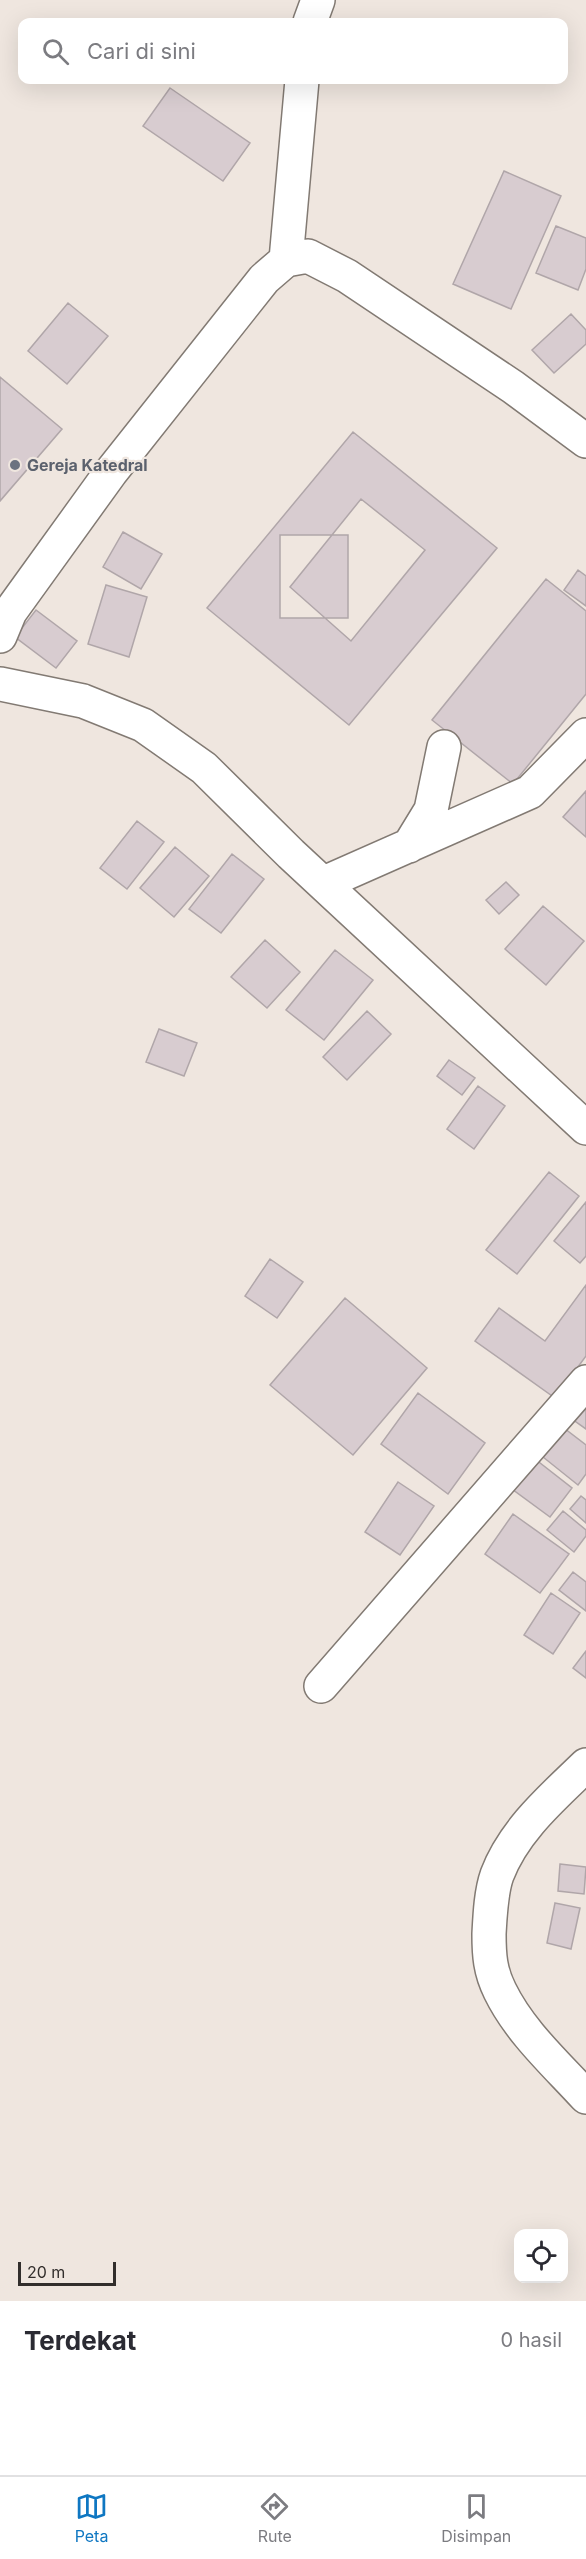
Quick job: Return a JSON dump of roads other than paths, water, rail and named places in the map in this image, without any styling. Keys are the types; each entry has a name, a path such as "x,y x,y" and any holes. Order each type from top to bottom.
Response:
{"street":[{"path":"311,18 318,0"},
{"path":"286,260 302,84"},
{"path":"0,636 10,612 111,472 264,279 286,260 308,256 347,276 513,387 586,441"},
{"path":"0,684 83,701 143,725 204,768 291,854 586,1128"},
{"path":"324,883 530,792 586,735"},
{"path":"409,846 431,810 444,747"},
{"path":"321,1686 586,1382"},
{"path":"586,1765 546,1803 517,1839 497,1875 490,1922 489,1963 499,1991 517,2020 586,2097"}],"place":[{"name":"Gereja Katedral","path":"15,465"}]}
